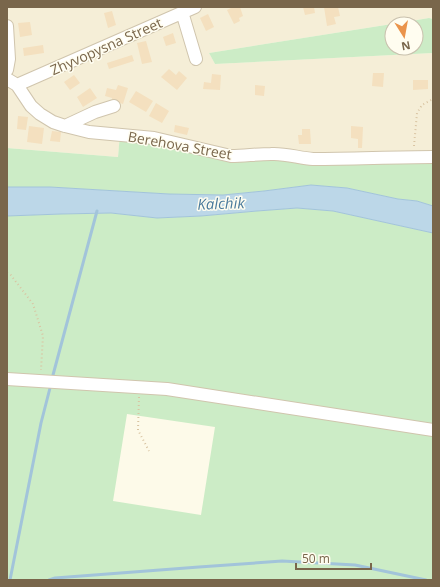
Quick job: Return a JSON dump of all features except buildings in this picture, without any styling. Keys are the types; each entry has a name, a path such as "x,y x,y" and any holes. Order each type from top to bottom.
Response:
{"street":[{"name":"Zhyvopysna Street","path":"12,82 195,7"},
{"path":"182,12 196,59"},
{"path":"7,26 9,59 7,70"},
{"name":"Berehova Street","path":"12,82 31,106 40,114 53,122 89,132 154,138 231,156 281,154 324,159 433,157"},
{"path":"65,126 95,112 114,106"},
{"path":"7,379 167,389 433,430"}],"path":[{"path":"413,157 416,113 422,105 433,99"},
{"path":"7,273 10,274 33,304 43,336 40,381"},
{"path":"139,388 138,430 149,451"}],"shaded area":[{"path":"7,7 433,7 433,19 424,19 424,16 384,16 384,25 209,53 215,64 384,55 424,56 424,53 433,53 433,157 244,156 120,135 118,157 7,148"}],"green space":[{"path":"424,19 433,19 433,53 424,53"},
{"path":"384,25 384,55 215,64 209,53"},
{"path":"120,134 231,156 433,157 433,206 417,201 398,199 347,188 311,185 223,195 169,194 50,187 7,187 7,148 118,157"},
{"path":"297,208 333,211 433,233 433,580 7,580 7,216 111,213 158,218","holes":["127,414 215,427 201,515 113,501"]}],"water":[{"name":"Kalchik","path":"311,185 347,188 398,199 417,201 433,206 433,233 333,211 297,208 157,218 111,213 7,216 7,187 50,187 169,194 223,195"}],"waterway":[{"path":"53,375 97,211"},
{"path":"10,580 41,423 50,388"},
{"path":"49,580 55,578 282,561 355,565 426,580"}]}
